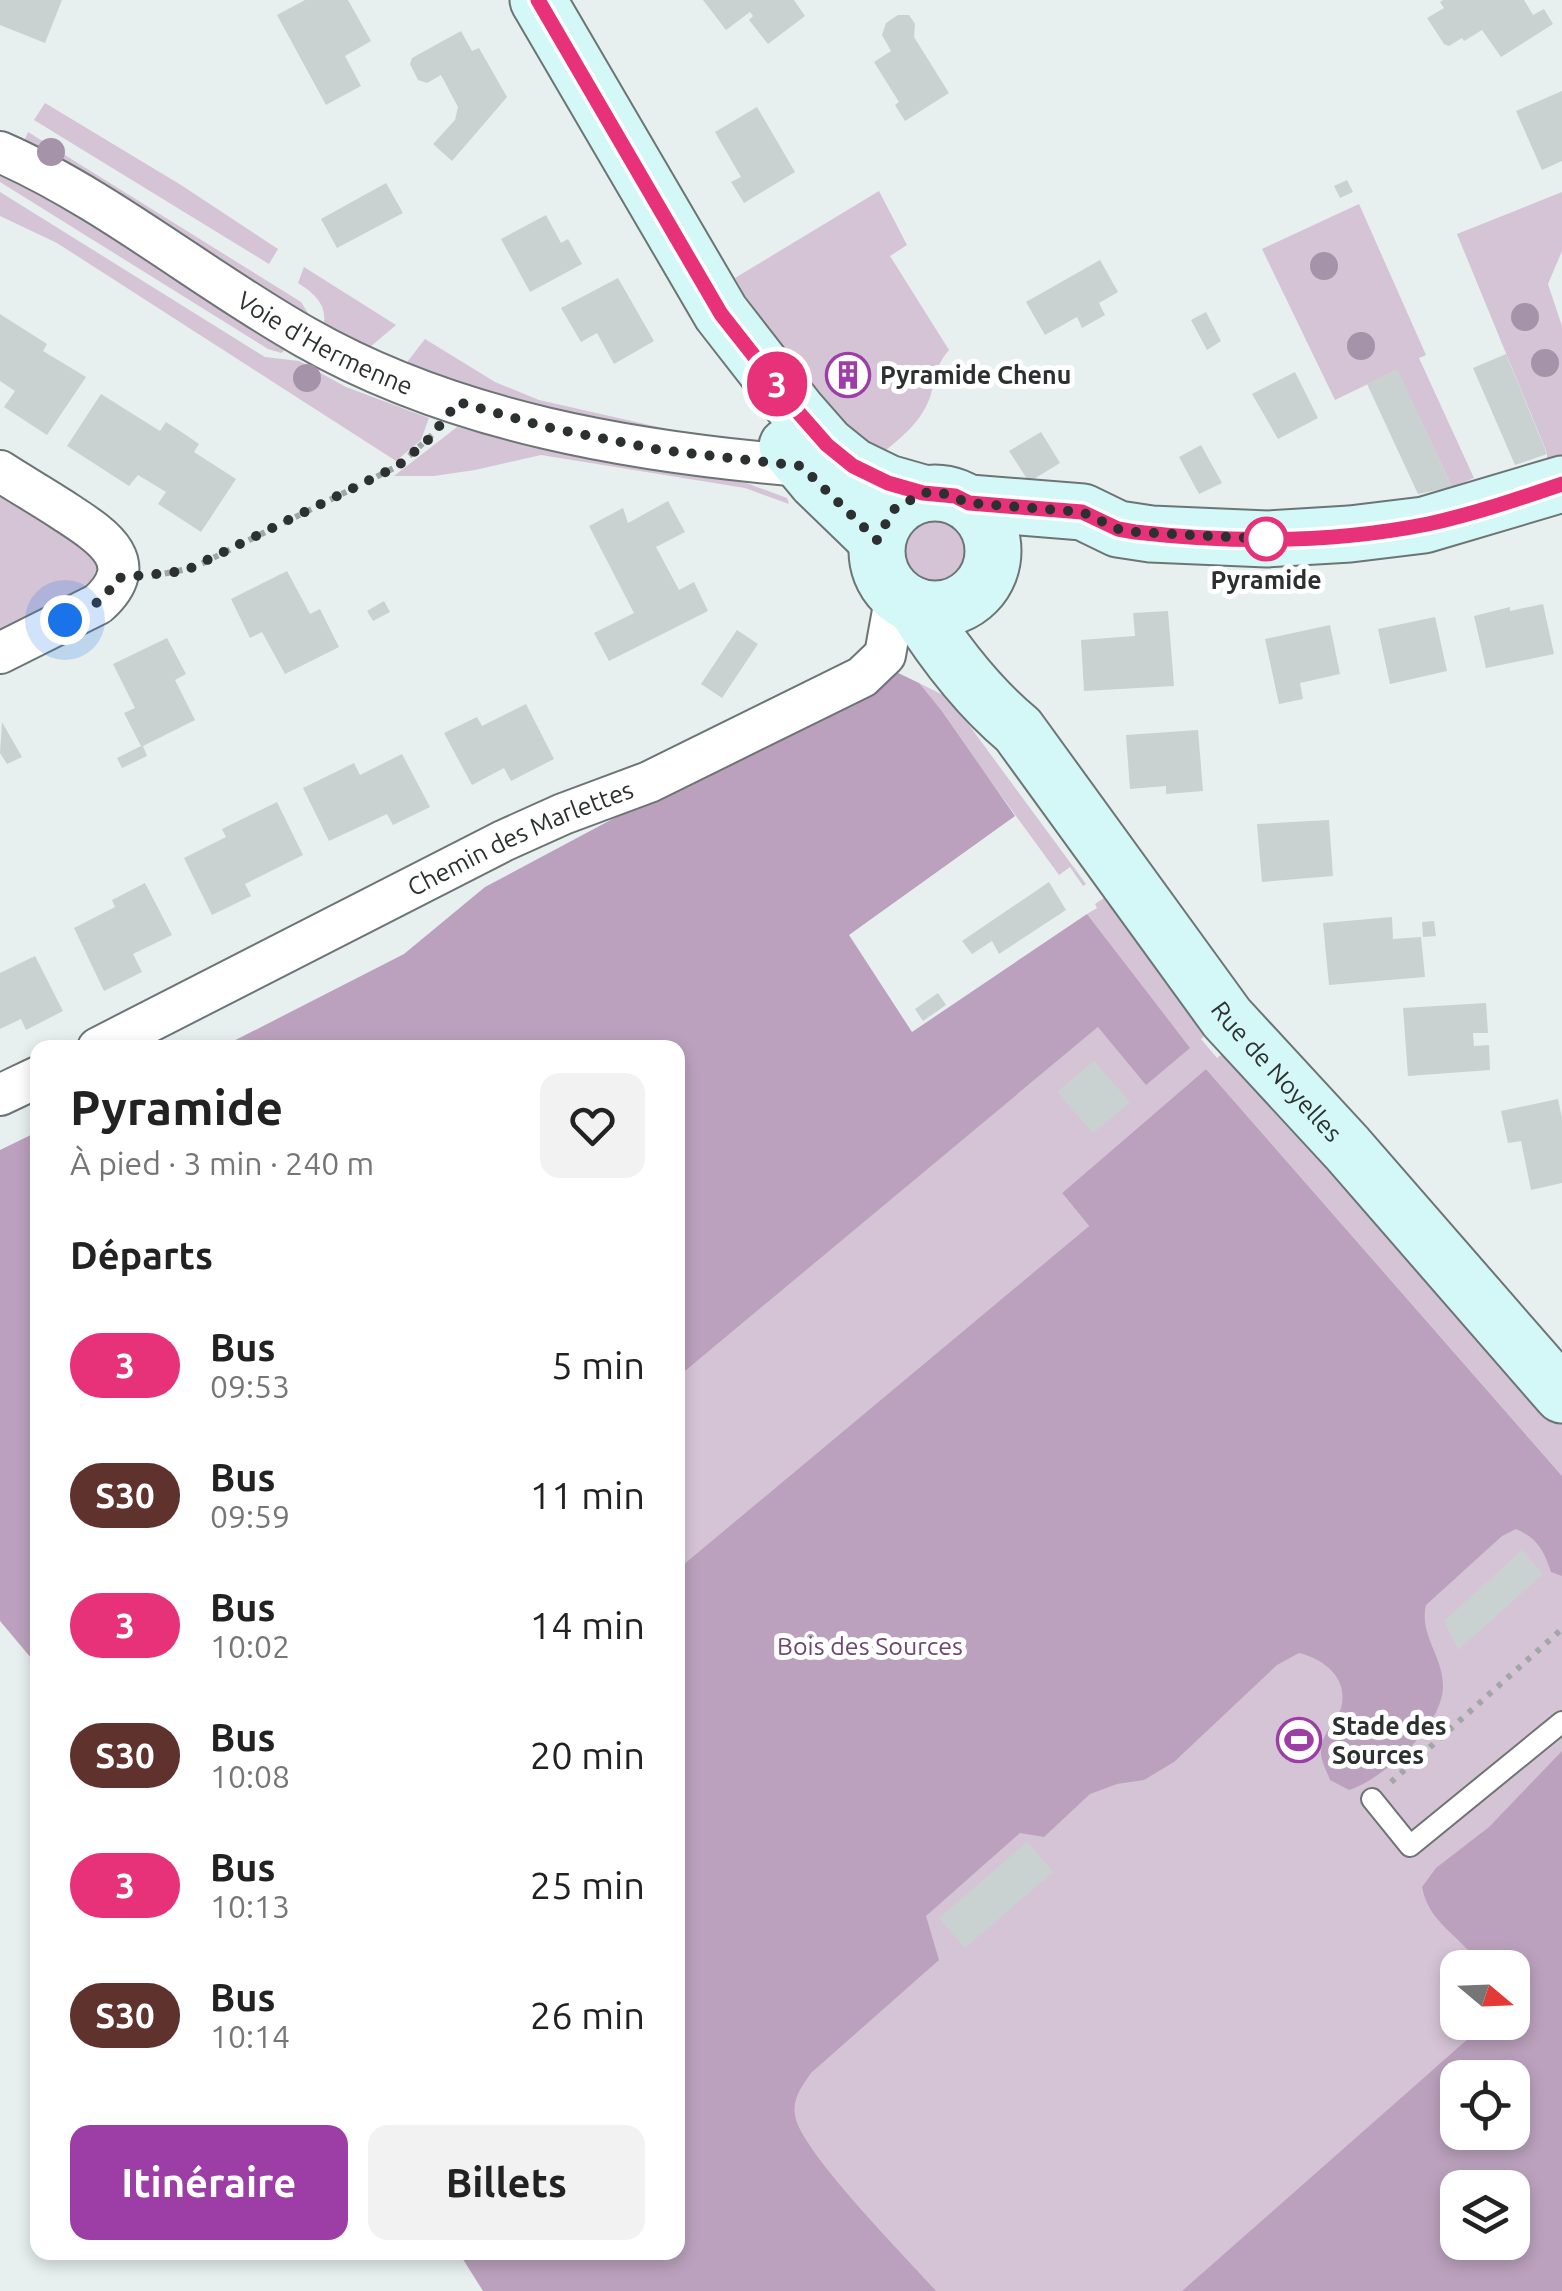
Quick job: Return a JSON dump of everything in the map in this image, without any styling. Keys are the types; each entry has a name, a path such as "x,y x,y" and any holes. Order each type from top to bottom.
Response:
{"street":[{"path":"538,0 721,314 798,412 839,456 868,474 946,498 1082,512 1118,529"},
{"name":"Voie d'Hermenne","path":"0,152 69,188 304,337 383,377 546,427 660,450 801,466"},
{"path":"721,314 746,378 801,466 877,540"},
{"path":"0,470 107,540 117,563 117,578 98,604 0,653"},
{"path":"978,588 991,566 992,538 987,524 946,498 893,510 877,540 877,560 884,579 905,600 943,609 978,588 1001,563 1027,545 1118,529 1213,538 1350,534 1447,520 1562,484"},
{"name":"Rue de Noyelles","path":"978,588 1018,730"},
{"name":"Rue de Noyelles","path":"905,600 989,706 1018,730 1228,1018 1562,1395"},
{"name":"Chemin des Marlettes","path":"114,1040 516,835 649,782 862,677 886,655 905,600"},
{"path":"0,1095 30,1080"}],"lane":[{"path":"1372,1799 1410,1846 1562,1722"}],"path":[{"path":"117,578 185,571 398,466 429,439 458,402"},
{"path":"1372,1799 1562,1630"}],"shaded area":[{"path":"45,103 278,249 269,264 34,120"},
{"path":"28,132 301,302 311,318 22,146"},
{"path":"0,167 291,346 281,353 268,349 0,182"},
{"path":"879,191 907,245 890,256 949,350 939,366 923,413 880,455 863,447 782,360 735,278"},
{"path":"0,192 265,357 299,361 346,387 429,418 421,440 396,461 57,243 0,216"},
{"path":"1562,192 1562,251 1548,284 1562,326 1562,461 1547,462 1547,453 1457,234"},
{"path":"1359,204 1426,355 1419,358 1474,478 1452,487 1397,370 1335,400 1262,249"},
{"path":"304,267 396,325 363,353 322,330 324,315 320,302 298,283"},
{"path":"425,339 495,382 539,400 720,441 563,418 406,370"},
{"path":"457,427 545,450 746,483 787,498 789,504 745,488 541,455 434,476 394,476"},
{"path":"0,490 87,544 99,568 94,586 0,636"},
{"path":"935,518 960,528 970,553 960,578 935,588 910,578 900,553 910,528"},
{"path":"919,683 949,698 1086,884 1083,886 1070,867 1059,875"},
{"path":"1113,892 1213,1028 1201,1039 1217,1058 1230,1048 1562,1422 1562,1476 1206,1069 1062,1193 1089,1226 685,1563 685,1371 1099,1026 1189,1049 1087,914 1097,908 1095,904"},
{"name":"Stade des Sources","path":"1441,1373 1562,1513 1562,2048 1530,2067 1530,2060 1440,2060 1440,2149 1290,2291 832,2291 685,2075 685,2059"}],"green space":[{"path":"892,670 919,683 1015,816 849,935 912,1032 1087,914 1190,1048 1146,1085 1098,1027 685,1371 685,1040 236,1040 404,954 485,887"},
{"name":"Bois des Sources","path":"1206,1069 1562,1476 1562,1576 1551,1572 1539,1546 1516,1529 1502,1536 1426,1605 1426,1626 1442,1675 1440,1702 1409,1749 1363,1784 1349,1790 1330,1780 1321,1750 1341,1708 1341,1688 1325,1665 1299,1653 1277,1665 1174,1762 1144,1780 1090,1794 1044,1837 1020,1833 926,1916 939,1960 811,2073 794,2109 801,2131 834,2178 936,2291 483,2291 463,2260 685,2260 685,1563 1089,1226 1062,1193"},
{"path":"30,1135 30,1657 0,1621 0,1150"},
{"path":"1562,1751 1562,2291 1182,2291 1440,2064 1440,2150 1530,2150 1530,2060 1444,2060 1467,2040 1530,2040 1530,1950 1468,1950 1439,1921 1426,1900 1422,1887 1436,1868 1489,1827"}],"building":[{"path":"0,0 62,0 45,43 0,25"},
{"path":"305,0 348,0 371,41 345,56 361,86 326,105 277,15"},
{"path":"703,0 794,0 805,16 768,44 749,20 753,16 750,12 726,30"},
{"path":"1524,0 1533,15 1544,9 1553,24 1501,57 1482,30 1449,46 1427,18 1444,8 1440,2"},
{"path":"898,15 909,15 915,24 914,37 949,93 905,121 895,105 899,102 874,62 891,51 882,35 886,23"},
{"path":"461,31 472,51 479,48 507,97 452,161 433,144 455,120 458,107 441,75 427,83 418,80 410,64 412,58"},
{"path":"1562,91 1562,161 1542,170 1516,111"},
{"path":"757,107 795,172 744,203 731,182 741,177 715,132"},
{"path":"1347,180 1353,192 1340,198 1334,186"},
{"path":"386,183 403,213 337,248 321,219"},
{"path":"546,215 561,243 568,239 582,264 530,292 501,239"},
{"path":"1100,260 1118,292 1099,303 1105,315 1082,328 1077,317 1045,335 1026,302"},
{"path":"618,278 654,341 614,364 597,333 581,342 561,308"},
{"path":"1206,312 1221,341 1207,350 1191,320"},
{"path":"0,314 47,344 43,351 86,377 47,435 4,407 15,391 0,381"},
{"path":"1506,354 1547,454 1515,465 1473,368"},
{"name":"Pyramide Chenu","path":"853,364 859,379 843,385 837,370"},
{"path":"1397,369 1452,487 1418,494 1367,384"},
{"path":"1295,372 1318,418 1278,439 1252,394"},
{"path":"101,394 160,431 166,422 199,444 194,452 236,479 201,532 158,504 166,492 138,475 129,486 67,446"},
{"path":"1041,432 1060,463 1029,482 1009,451"},
{"path":"1201,445 1222,483 1199,494 1179,457"},
{"path":"668,501 685,532 656,547 679,590 694,582 708,611 609,661 594,633 634,613 589,526 623,508 628,523"},
{"path":"287,571 310,614 320,609 339,647 285,674 262,632 250,638 231,599"},
{"path":"384,601 390,612 373,621 367,611"},
{"path":"1543,604 1554,654 1486,668 1474,616"},
{"path":"1168,611 1174,686 1084,691 1081,640 1135,636 1133,613"},
{"path":"1435,617 1447,671 1390,684 1378,629"},
{"path":"1330,625 1340,674 1300,683 1303,699 1279,704 1265,639"},
{"path":"737,630 758,644 722,698 701,684"},
{"path":"167,638 186,674 175,680 195,720 143,746 147,756 122,768 117,758 141,746 124,713 135,708 113,664"},
{"path":"526,704 554,759 511,781 504,768 472,785 444,733 477,717 482,726"},
{"path":"2,722 22,757 7,764 0,753"},
{"path":"1198,730 1203,791 1166,794 1166,786 1130,789 1126,735"},
{"path":"402,754 430,807 393,825 387,814 329,841 303,788 354,763 360,775"},
{"path":"277,802 303,855 245,884 251,896 212,915 184,858 226,837 222,829"},
{"path":"1329,820 1333,876 1262,882 1257,824"},
{"path":"1049,882 1066,910 999,954 992,941 972,954 962,941"},
{"path":"145,883 172,935 133,954 142,972 104,991 74,928 115,907 112,900"},
{"path":"1392,917 1393,939 1421,937 1425,977 1329,985 1323,923"},
{"path":"1434,921 1436,936 1423,937 1422,922"},
{"path":"35,956 63,1011 26,1030 21,1019 0,1029 0,973"},
{"path":"938,993 946,1005 923,1021 915,1009"},
{"path":"1486,1003 1488,1033 1473,1033 1474,1046 1489,1045 1490,1070 1408,1076 1403,1008"},
{"path":"1094,1061 1130,1102 1093,1133 1057,1092"},
{"path":"1558,1099 1562,1118 1562,1183 1531,1190 1521,1141 1508,1143 1501,1111"},
{"path":"1522,1550 1543,1574 1458,1650 1444,1621"},
{"path":"1027,1842 1053,1872 965,1948 939,1918"}],"bus line":[{"name":"3","path":"538,0 721,314 827,445 868,474 888,483 923,493 939,492 969,503 1082,512 1118,529 1135,532 1267,539 1424,525 1562,484"}],"place":[{"name":"Pyramide Chenu","path":"848,375"},
{"name":"Pyramide","path":"1266,539"},
{"name":"Stade des Sources","path":"1299,1740"}],"route":[{"path":"65,620 98,604 117,578 185,571 398,466 429,439 458,402 546,427 660,450 801,466 877,540 893,510 923,493 939,492 969,503 1082,512 1118,529 1135,532 1266,539"}]}
